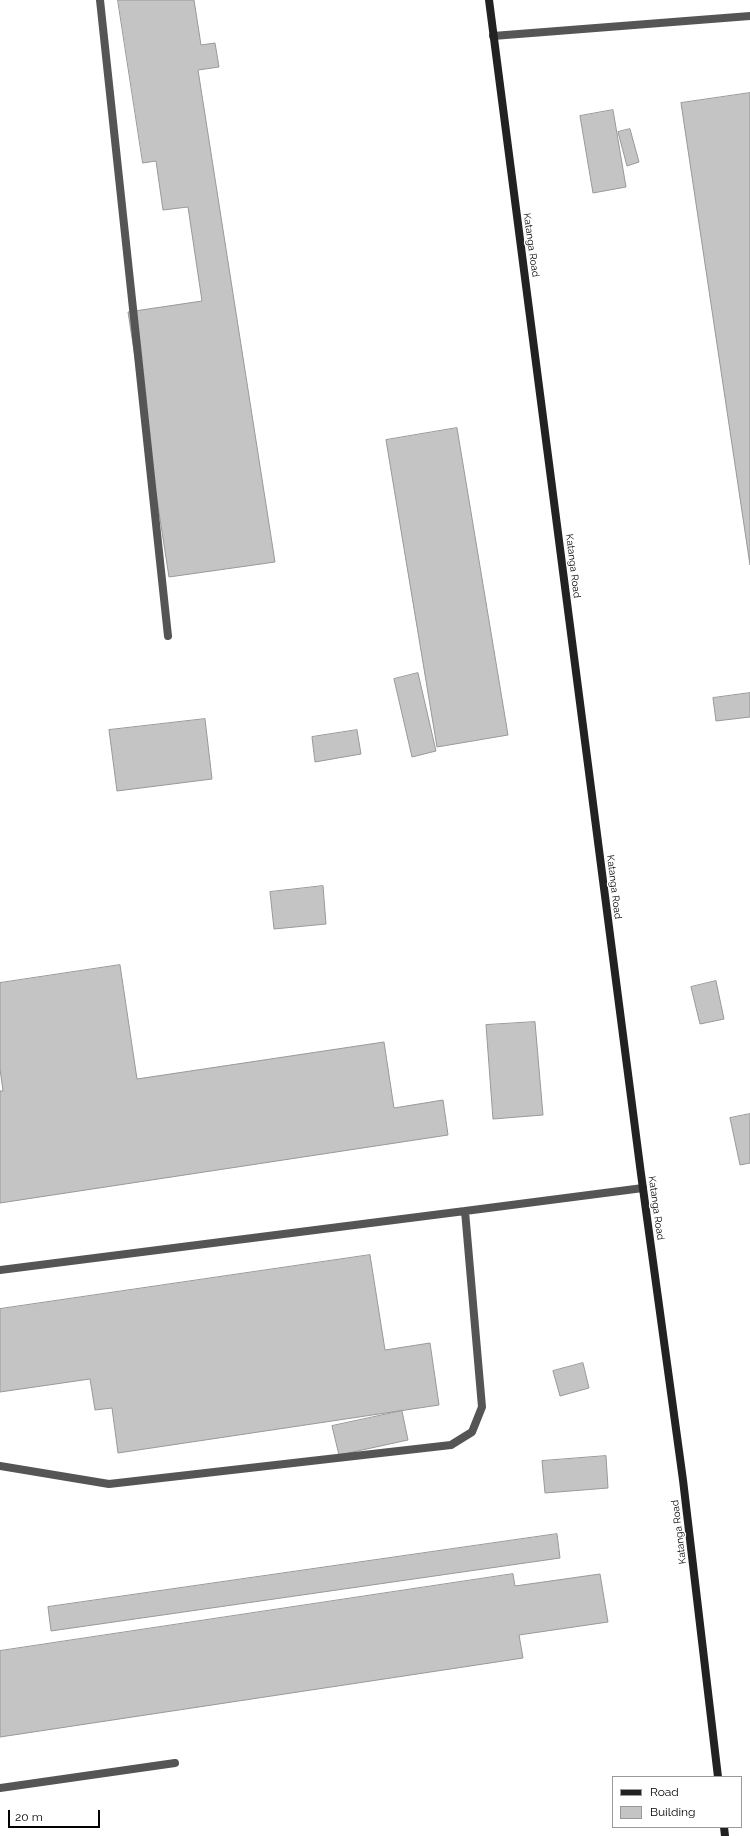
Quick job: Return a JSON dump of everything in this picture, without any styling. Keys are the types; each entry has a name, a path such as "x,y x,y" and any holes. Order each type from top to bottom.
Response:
{"street":[{"name":"Katanga Road","path":"489,0 643,1188 683,1480 718,1776"}],"lane":[{"path":"100,0 168,636"},
{"path":"493,36 750,16"},
{"path":"0,1270 643,1188"},
{"path":"0,1466 109,1484 451,1445 472,1432 482,1407 466,1211"},
{"path":"0,1788 176,1763"}],"building":[{"path":"118,0 194,0 201,45 215,43 219,67 198,70 275,562 169,577 128,312 202,301 188,207 163,210 156,161 143,163"},
{"path":"750,93 750,565 681,103"},
{"path":"613,110 626,187 593,193 580,116"},
{"path":"630,129 639,162 627,166 618,132"},
{"path":"457,428 508,735 437,747 386,440"},
{"path":"418,673 436,751 412,757 394,679"},
{"path":"750,693 750,717 716,721 713,698"},
{"path":"205,719 212,779 117,791 109,730"},
{"path":"357,730 361,754 315,762 312,737"},
{"path":"323,886 326,924 274,929 270,892"},
{"path":"120,965 137,1079 384,1042 394,1108 443,1100 448,1135 0,1203 0,1091 3,1091 0,1069 0,983"},
{"path":"716,981 724,1019 700,1024 691,987"},
{"path":"535,1022 543,1115 493,1119 486,1025"},
{"path":"750,1114 750,1163 740,1165 730,1118"},
{"path":"370,1255 385,1350 430,1343 439,1405 118,1453 112,1408 95,1410 90,1379 0,1392 0,1309"},
{"path":"583,1363 589,1388 560,1396 553,1371"},
{"path":"402,1411 408,1440 339,1455 332,1426"},
{"path":"606,1456 608,1488 545,1493 542,1461"},
{"path":"557,1534 560,1558 51,1631 48,1607"},
{"path":"513,1574 515,1586 600,1574 608,1622 519,1635 523,1658 0,1737 0,1651"}]}
